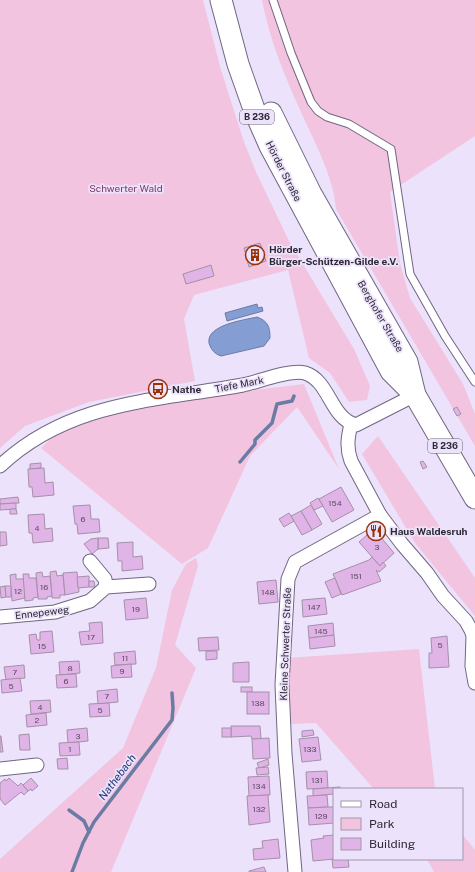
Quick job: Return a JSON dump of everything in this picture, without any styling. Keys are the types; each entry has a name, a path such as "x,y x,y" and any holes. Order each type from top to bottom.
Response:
{"main road":[{"name":"Hörder Straße","path":"221,0 234,51 255,112 279,164 319,223"},
{"name":"Hörder Straße","path":"236,0 244,35 274,122 319,223"},
{"name":"Berghofer Straße","path":"319,223 392,371 415,394 475,498"}],"street":[{"name":"Tiefe Mark","path":"0,466 23,446 45,433 76,418 97,411 244,384 294,373 304,373 316,379 339,414 345,421 351,424"},
{"path":"415,394 360,424 351,424 347,441 349,456 380,515 443,596 466,621 471,630 473,636 472,666 475,683"},
{"name":"Kleine Schwerter Straße","path":"295,872 285,754 282,685 288,579 295,562 380,515"},
{"path":"90,561 105,579 106,587 149,584"},
{"name":"Ennepeweg","path":"0,617 55,612 74,607 90,601 106,587"},
{"path":"0,768 37,765"}],"lane":[{"path":"273,0 291,53 311,102 318,111 327,117 349,124 391,149 410,274 445,336 475,382"}],"green space":[{"name":"Schwerter Wald","path":"0,0 203,0 221,70 244,142 256,172 289,241 354,349 370,386 367,400 349,402 330,373 309,358 288,270 194,295 184,319 195,381 89,402 25,426 0,448"},
{"path":"262,0 475,0 475,136 390,192 400,264 410,298 463,384 475,414 475,446 336,209 332,185 278,57"},
{"path":"304,384 339,469 297,407 250,456 208,548 182,564 41,448 57,433 125,410 206,396"},
{"path":"378,436 475,578 475,616 415,543 362,454"},
{"path":"196,558 198,566 175,645 196,668 111,872 0,872 0,859 123,748 156,668 172,590 186,564"},
{"path":"419,649 435,788 373,788 316,723 291,724 287,658"},
{"path":"463,835 475,850 475,872 434,872 428,860 463,860"}],"water":[{"path":"257,304 258,308 262,307 263,311 227,321 225,313"},
{"path":"257,317 264,320 270,331 270,338 264,346 221,356 212,350 209,343 213,332 227,324"}],"building":[{"name":"Hörder Bürger-Schützen-Gilde e.V.","path":"260,243 266,261 249,267 244,248"},
{"path":"211,265 214,276 186,284 183,274"},
{"path":"457,407 461,414 457,416 453,409"},
{"path":"423,461 427,467 423,469 420,462"},
{"path":"41,463 41,468 30,469 30,464"},
{"path":"44,468 45,483 53,482 54,495 33,497 32,487 29,487 28,469"},
{"path":"341,487 354,510 332,522 319,499"},
{"path":"18,497 19,503 0,504 0,499"},
{"path":"318,498 323,506 314,510 310,503"},
{"path":"16,503 16,509 0,510 0,504"},
{"path":"90,505 91,519 99,519 100,532 78,534 73,506"},
{"path":"311,505 322,524 312,530 301,511"},
{"path":"10,509 16,509 17,514 10,514"},
{"path":"301,511 312,530 302,535 291,516"},
{"path":"289,513 294,521 284,527 279,519"},
{"path":"44,514 45,529 52,528 53,541 33,543 32,533 29,533 28,515"},
{"path":"374,529 394,553 380,566 359,542"},
{"path":"0,532 6,532 7,545 0,546"},
{"path":"98,538 108,538 109,548 98,549"},
{"path":"98,538 98,549 92,554 84,544 91,539"},
{"path":"133,542 133,557 142,556 143,569 122,571 122,561 118,561 117,543"},
{"path":"372,557 380,566 383,562 386,566 379,572 376,570 381,581 342,595 333,574 369,560"},
{"path":"56,571 57,576 63,575 65,595 60,595 60,598 52,598 50,572"},
{"path":"42,572 43,577 50,576 52,596 47,597 47,599 38,599 36,573"},
{"path":"77,572 79,592 65,595 63,573"},
{"path":"16,574 16,579 24,579 25,598 12,601 10,575"},
{"path":"23,574 29,574 29,578 36,578 38,597 33,598 33,600 25,601"},
{"path":"89,576 89,587 78,588 77,577"},
{"path":"335,578 341,594 332,598 325,582"},
{"path":"276,580 278,602 259,604 257,582"},
{"path":"89,581 94,581 95,587 89,587"},
{"path":"5,586 6,597 1,598 0,587"},
{"path":"5,586 11,586 11,597 6,597"},
{"path":"146,598 148,618 126,620 124,600"},
{"path":"325,598 327,614 303,617 302,600"},
{"path":"102,622 103,643 81,645 79,632 90,631 89,623"},
{"path":"333,623 334,635 309,638 308,626"},
{"path":"52,631 54,652 31,654 29,635 36,634 37,640 40,640 40,632"},
{"path":"334,635 335,646 310,649 309,638"},
{"path":"447,636 449,667 429,668 429,653 432,653 431,638"},
{"path":"218,637 219,650 199,651 198,638"},
{"path":"135,651 136,664 115,665 114,653"},
{"path":"206,651 217,651 217,659 206,660"},
{"path":"79,661 80,673 60,675 59,662"},
{"path":"249,662 249,682 233,682 233,663"},
{"path":"131,664 132,677 112,678 111,666"},
{"path":"24,665 25,678 6,680 4,667"},
{"path":"76,674 77,687 57,688 56,675"},
{"path":"20,678 22,691 2,693 1,680"},
{"path":"241,687 252,687 252,692 241,692"},
{"path":"117,689 118,702 98,704 97,691"},
{"path":"247,692 269,692 269,714 247,714"},
{"path":"50,700 51,712 31,714 30,701"},
{"path":"109,703 110,716 90,717 89,704"},
{"path":"46,713 47,725 27,727 26,715"},
{"path":"231,726 260,726 261,739 252,739 251,736 231,737"},
{"path":"87,728 88,741 68,743 67,730"},
{"path":"222,728 231,728 231,737 222,737"},
{"path":"313,730 314,735 302,737 302,731"},
{"path":"29,734 30,750 20,750 19,735"},
{"path":"1,736 3,752 0,752"},
{"path":"318,737 321,760 302,762 299,739"},
{"path":"269,738 270,758 253,759 252,739"},
{"path":"79,742 80,755 60,756 59,743"},
{"path":"67,758 68,769 58,769 57,759"},
{"path":"268,759 269,765 259,768 257,763"},
{"path":"268,767 269,774 257,775 256,768"},
{"path":"327,771 328,788 307,789 306,772"},
{"path":"269,776 270,795 249,796 248,777"},
{"path":"9,778 18,786 21,783 28,791 24,795 21,792 5,805 0,799 0,783"},
{"path":"31,778 38,786 32,791 31,789 28,791 23,785"},
{"path":"340,787 333,788 333,794 313,796 313,789"},
{"path":"268,795 270,822 249,825 247,796"},
{"path":"327,795 328,807 308,808 307,796"},
{"path":"333,807 333,823 309,825 308,808"},
{"path":"333,835 333,859 313,861 311,840 324,838 323,836"},
{"path":"278,839 280,858 254,860 253,849 263,848 262,841"},
{"path":"332,859 348,860 349,867 333,868"},
{"path":"264,867 266,872 249,872 249,871"}],"waterway":[{"name":"Nathebach","path":"240,462 255,444 255,440 272,423 277,404 292,401 294,396"},
{"name":"Nathebach","path":"72,872 83,843 94,822 172,720 172,693"},
{"path":"69,810 84,821 89,832"}],"place":[{"name":"Hörder Bürger-Schützen-Gilde e.V.","path":"255,255"},
{"name":"Nathe","path":"158,389"},
{"name":"Haus Waldesruh","path":"376,531"}]}
